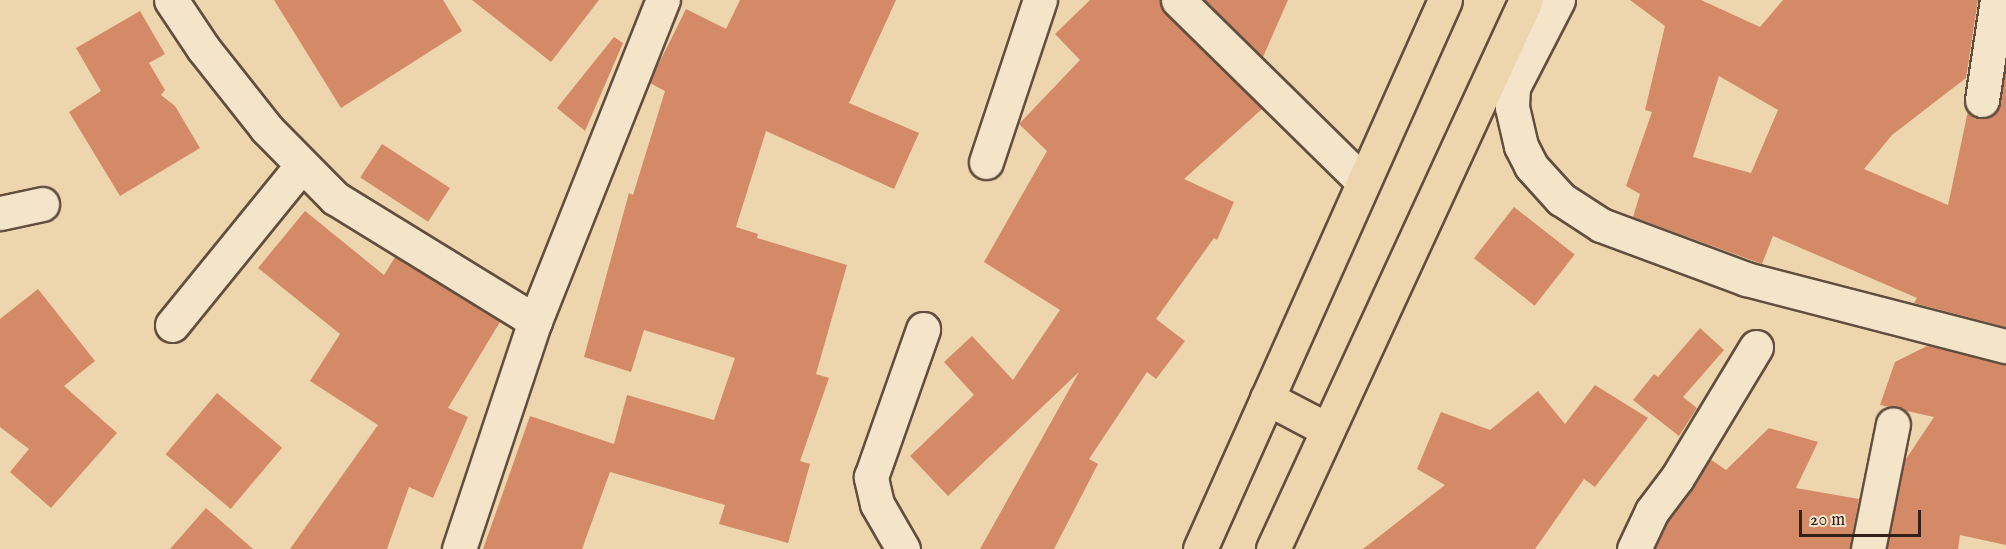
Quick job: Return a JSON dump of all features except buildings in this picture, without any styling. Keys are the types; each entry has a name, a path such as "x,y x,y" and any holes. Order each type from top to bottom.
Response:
{"main road":[{"path":"1200,549 1444,0"},
{"path":"1273,549 1326,429 1526,0"},
{"path":"1267,398 1326,429"}],"street":[{"path":"171,0 210,57 302,165 335,198 535,321"},
{"path":"459,549 535,321 663,0"},
{"path":"986,162 1040,0"},
{"path":"1178,0 1362,181"},
{"path":"1558,0 1513,87 1512,107 1521,146 1531,166 1561,199 1601,225 1746,279 2006,346"},
{"path":"1982,100 1996,0"},
{"path":"172,325 302,165"},
{"path":"0,213 42,204"},
{"path":"903,549 877,504 871,477 923,329"},
{"path":"1634,549 1652,512 1677,478 1756,347"},
{"path":"1868,549 1893,424"}]}
